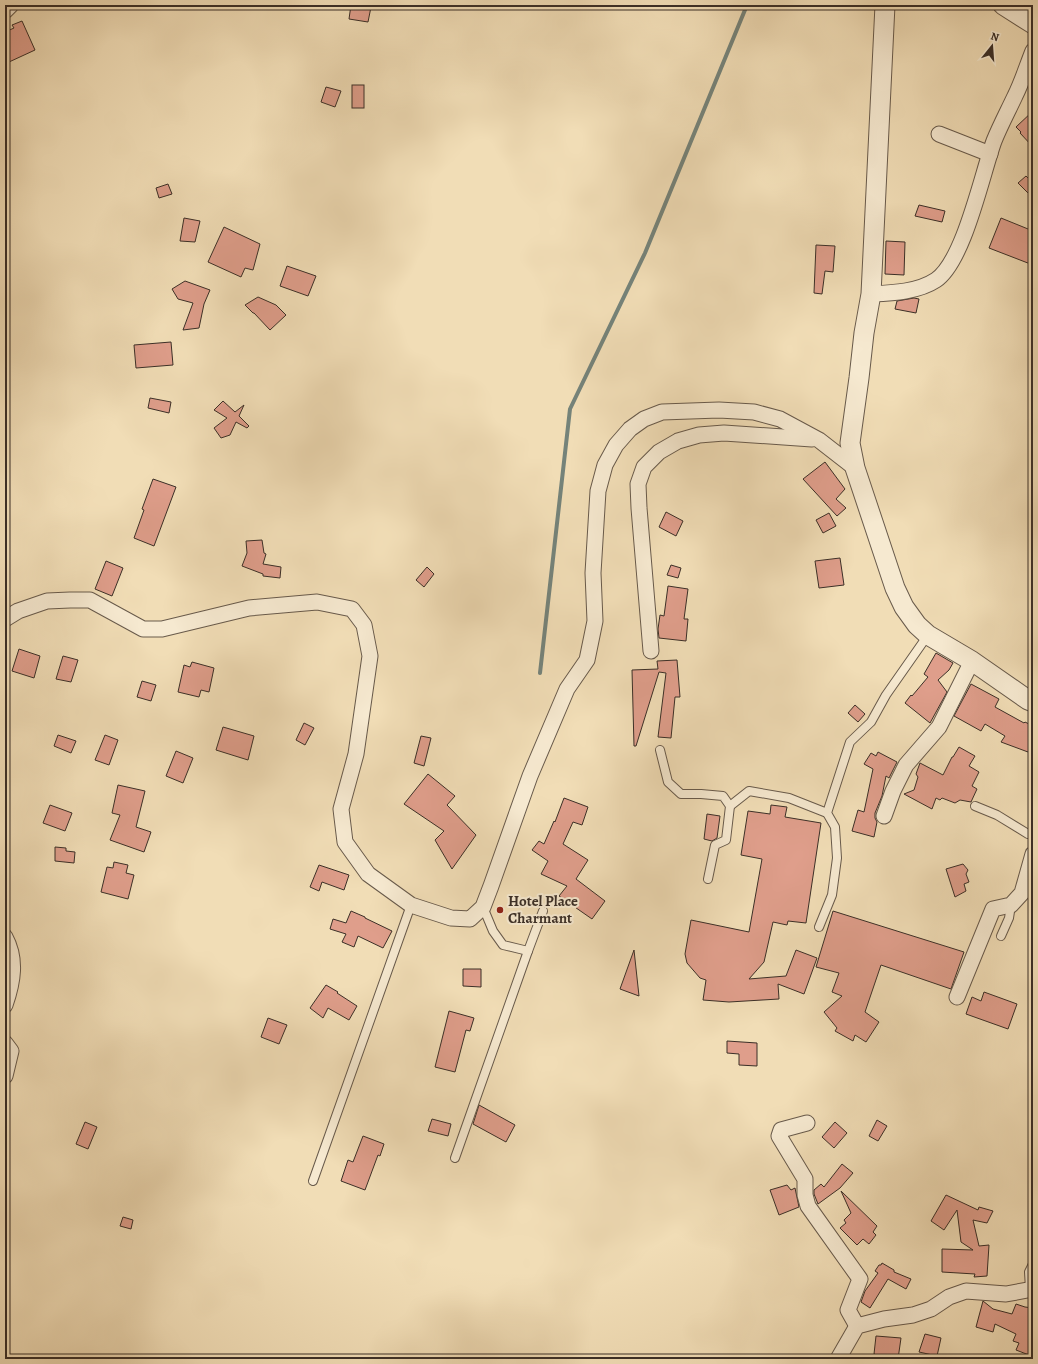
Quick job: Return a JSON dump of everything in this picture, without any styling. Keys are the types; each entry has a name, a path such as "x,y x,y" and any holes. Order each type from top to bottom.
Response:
{"street":[{"path":"5,11 11,5"},
{"path":"884,5 871,294 864,333 860,378 850,443 855,468 895,588 904,607 928,635 972,660 1033,702"},
{"path":"1003,5 1033,24"},
{"path":"871,294 896,292 917,288 936,280 948,267 958,250 969,221 994,141 1015,96 1033,51"},
{"path":"939,134 990,154"},
{"path":"5,619 18,611 46,601 70,600 90,600 143,629 162,629 249,608 317,602 352,609 364,625 370,656 356,754 341,809 345,842 368,874 410,905 451,918 470,919 483,906 492,886 530,776 567,689 587,660 595,621 593,573 598,491 605,465 616,445 630,429 644,419 662,412 719,410 754,412 780,420 819,440 855,468"},
{"path":"651,651 638,508 638,484 644,467 659,452 678,441 699,435 724,433 819,440"},
{"path":"884,816 893,791 906,765 939,726 972,660"},
{"path":"957,997 993,909 1011,906 1022,893 1033,854"},
{"path":"5,937 10,946 14,972 5,1005"},
{"path":"5,1043 11,1051 5,1076"},
{"path":"807,1123 781,1130 779,1136 805,1179 804,1195 808,1206 860,1279 848,1310 857,1326"},
{"path":"838,1359 857,1326 884,1319 913,1315 931,1309 949,1297 966,1291 1006,1294 1031,1289"}],"lane":[{"path":"827,813 850,742 871,722 886,695 928,635"},
{"path":"660,750 668,782 681,794 723,796 730,806 726,840 715,845 708,879"},
{"path":"730,806 749,791 790,798 827,813 835,826 837,858 832,895 819,927"},
{"path":"975,806 997,815 1028,834 1033,834"},
{"path":"313,1180 410,905"},
{"path":"483,906 493,931 503,945 528,951"},
{"path":"1001,936 1009,918 1011,906"},
{"path":"455,1158 543,911"},
{"path":"1031,1289 1029,1272 1033,1264"}],"building":[{"path":"351,5 371,7 368,22 349,19"},
{"path":"22,21 35,50 9,62 5,52 5,32 14,28 12,25"},
{"path":"352,85 364,85 364,108 352,108"},
{"path":"326,87 341,91 335,107 321,102"},
{"path":"1033,111 1033,147 1016,127"},
{"path":"1026,176 1033,183 1033,198 1018,183"},
{"path":"168,184 172,194 159,198 156,188"},
{"path":"919,205 945,211 942,222 915,216"},
{"path":"184,218 200,221 195,242 180,241"},
{"path":"1001,218 1033,231 1033,265 989,248"},
{"path":"224,227 260,244 253,270 245,268 241,277 208,262"},
{"path":"886,241 905,242 904,275 885,274"},
{"path":"816,245 835,246 833,272 825,271 822,294 814,293"},
{"path":"287,266 316,276 308,296 280,286"},
{"path":"185,281 210,290 204,304 199,328 183,330 193,303 178,299 172,289"},
{"path":"258,297 276,305 286,315 270,330 245,305"},
{"path":"914,298 919,299 916,313 895,309 897,301"},
{"path":"171,342 173,365 136,368 134,345"},
{"path":"150,398 171,402 169,413 148,408"},
{"path":"223,401 235,412 244,405 239,416 249,426 247,428 236,422 230,435 221,438 214,428 227,418 214,410"},
{"path":"825,462 845,489 836,499 846,508 837,516 803,479"},
{"path":"153,479 176,487 154,546 134,538 144,510 142,509"},
{"path":"666,512 683,521 676,536 659,527"},
{"path":"829,513 836,526 823,533 816,520"},
{"path":"262,540 264,553 266,554 263,564 281,567 280,578 263,576 263,574 242,566 247,553 246,541"},
{"path":"840,558 844,585 819,588 815,561"},
{"path":"106,561 123,568 112,596 95,589"},
{"path":"671,565 681,568 678,578 667,575"},
{"path":"427,567 434,574 424,587 416,580"},
{"path":"668,586 688,589 684,619 688,619 686,641 659,638 658,629 660,615 664,616"},
{"path":"19,649 40,656 34,678 12,671"},
{"path":"936,653 953,663 949,670 938,680 947,692 930,723 905,703 928,677 924,674"},
{"path":"63,656 78,660 71,682 56,679"},
{"path":"677,660 680,697 675,697 671,738 658,737 666,673 659,672 636,746 634,746 632,670 658,669 657,661"},
{"path":"192,662 214,668 209,692 201,690 199,697 178,692 184,665 190,667"},
{"path":"142,681 156,685 151,701 137,697"},
{"path":"971,684 999,699 995,707 1024,723 1025,722 1033,726 1033,743 1028,752 1001,742 1005,736 985,724 981,731 954,716"},
{"path":"855,705 865,714 858,722 848,713"},
{"path":"304,723 314,728 305,745 296,740"},
{"path":"223,727 254,736 248,760 216,750"},
{"path":"58,735 76,741 71,753 54,746"},
{"path":"105,735 118,740 109,765 95,760"},
{"path":"421,736 431,738 424,766 414,763"},
{"path":"959,747 975,756 969,766 979,772 972,786 977,789 971,802 960,800 955,803 942,798 940,800 936,798 932,809 904,794 914,790 918,777 916,774 920,763 943,775"},
{"path":"176,751 193,758 183,783 166,776"},
{"path":"878,752 897,762 889,778 886,776 882,796 875,813 877,822 874,837 852,831 858,810 864,812 873,769 864,764 871,753 876,756"},
{"path":"428,774 455,796 447,805 476,835 452,869 435,840 444,831 404,804"},
{"path":"118,785 145,791 136,827 151,832 144,852 110,840 120,815 112,813"},
{"path":"564,798 588,807 582,825 573,822 563,844 588,860 576,879 605,901 592,919 559,896 567,886 541,874 548,861 532,850 539,841 544,844 554,821 555,822"},
{"path":"50,805 72,813 65,831 43,823"},
{"path":"771,805 787,807 785,817 821,823 806,923 788,921 787,925 773,922 764,962 749,979 786,976 796,950 817,958 804,994 778,984 779,999 729,1002 703,1000 706,980 700,978 687,963 685,954 691,920 749,932 762,859 741,855 748,811 770,814"},
{"path":"707,814 720,816 717,838 712,841 704,839"},
{"path":"55,847 66,848 66,851 75,852 74,863 55,861"},
{"path":"114,862 128,865 126,873 134,875 128,899 101,892 107,867 113,868"},
{"path":"963,864 968,870 966,874 969,882 964,884 966,891 955,897 946,869"},
{"path":"319,865 349,875 344,890 322,882 319,891 310,887"},
{"path":"351,911 392,931 383,948 358,936 354,947 342,942 346,934 330,929 333,919 346,923"},
{"path":"833,911 964,952 951,989 881,965 865,1012 879,1022 866,1042 855,1035 853,1041 835,1031 837,1028 824,1012 842,996 832,992 839,973 816,967"},
{"path":"634,950 639,996 620,989"},
{"path":"463,969 481,969 481,987 463,986"},
{"path":"326,985 357,1006 349,1020 328,1008 323,1018 310,1008"},
{"path":"984,992 1017,1004 1008,1029 966,1014 972,997 981,1001"},
{"path":"449,1011 474,1018 470,1031 466,1030 455,1072 435,1067"},
{"path":"268,1018 287,1025 279,1044 261,1037"},
{"path":"727,1041 757,1043 757,1066 739,1065 739,1054 727,1053"},
{"path":"479,1105 515,1125 506,1142 473,1124"},
{"path":"432,1119 451,1124 448,1136 428,1131"},
{"path":"877,1120 887,1126 878,1141 869,1136"},
{"path":"85,1122 97,1127 88,1149 76,1144"},
{"path":"835,1122 847,1133 834,1148 822,1137"},
{"path":"363,1136 384,1144 380,1156 378,1155 365,1190 341,1181 348,1160 353,1162"},
{"path":"842,1164 853,1173 840,1188 818,1204 814,1190 821,1184 824,1187"},
{"path":"787,1185 791,1190 795,1188 799,1207 779,1215 770,1190"},
{"path":"841,1191 877,1226 873,1232 876,1235 869,1244 863,1239 857,1245 840,1228 846,1223 844,1220 851,1213"},
{"path":"946,1195 978,1210 979,1207 993,1211 987,1223 973,1220 979,1246 989,1245 987,1276 974,1277 975,1274 942,1272 942,1249 973,1250 961,1242 957,1210 944,1230 931,1221"},
{"path":"123,1217 133,1220 131,1229 120,1226"},
{"path":"882,1263 894,1270 894,1272 911,1279 906,1289 888,1279 870,1308 861,1302 865,1291 878,1273 875,1271"},
{"path":"983,1301 993,1309 1012,1314 1016,1304 1033,1308 1033,1345 1029,1355 1016,1350 1019,1343 1013,1341 1016,1334 995,1324 993,1332 976,1327"},
{"path":"925,1334 941,1338 937,1356 919,1352"},
{"path":"876,1336 901,1338 898,1359 874,1359"}],"waterway":[{"path":"540,673 570,409 645,253 747,5"}],"place":[{"name":"Hotel Place Charmant","path":"500,910"}]}
